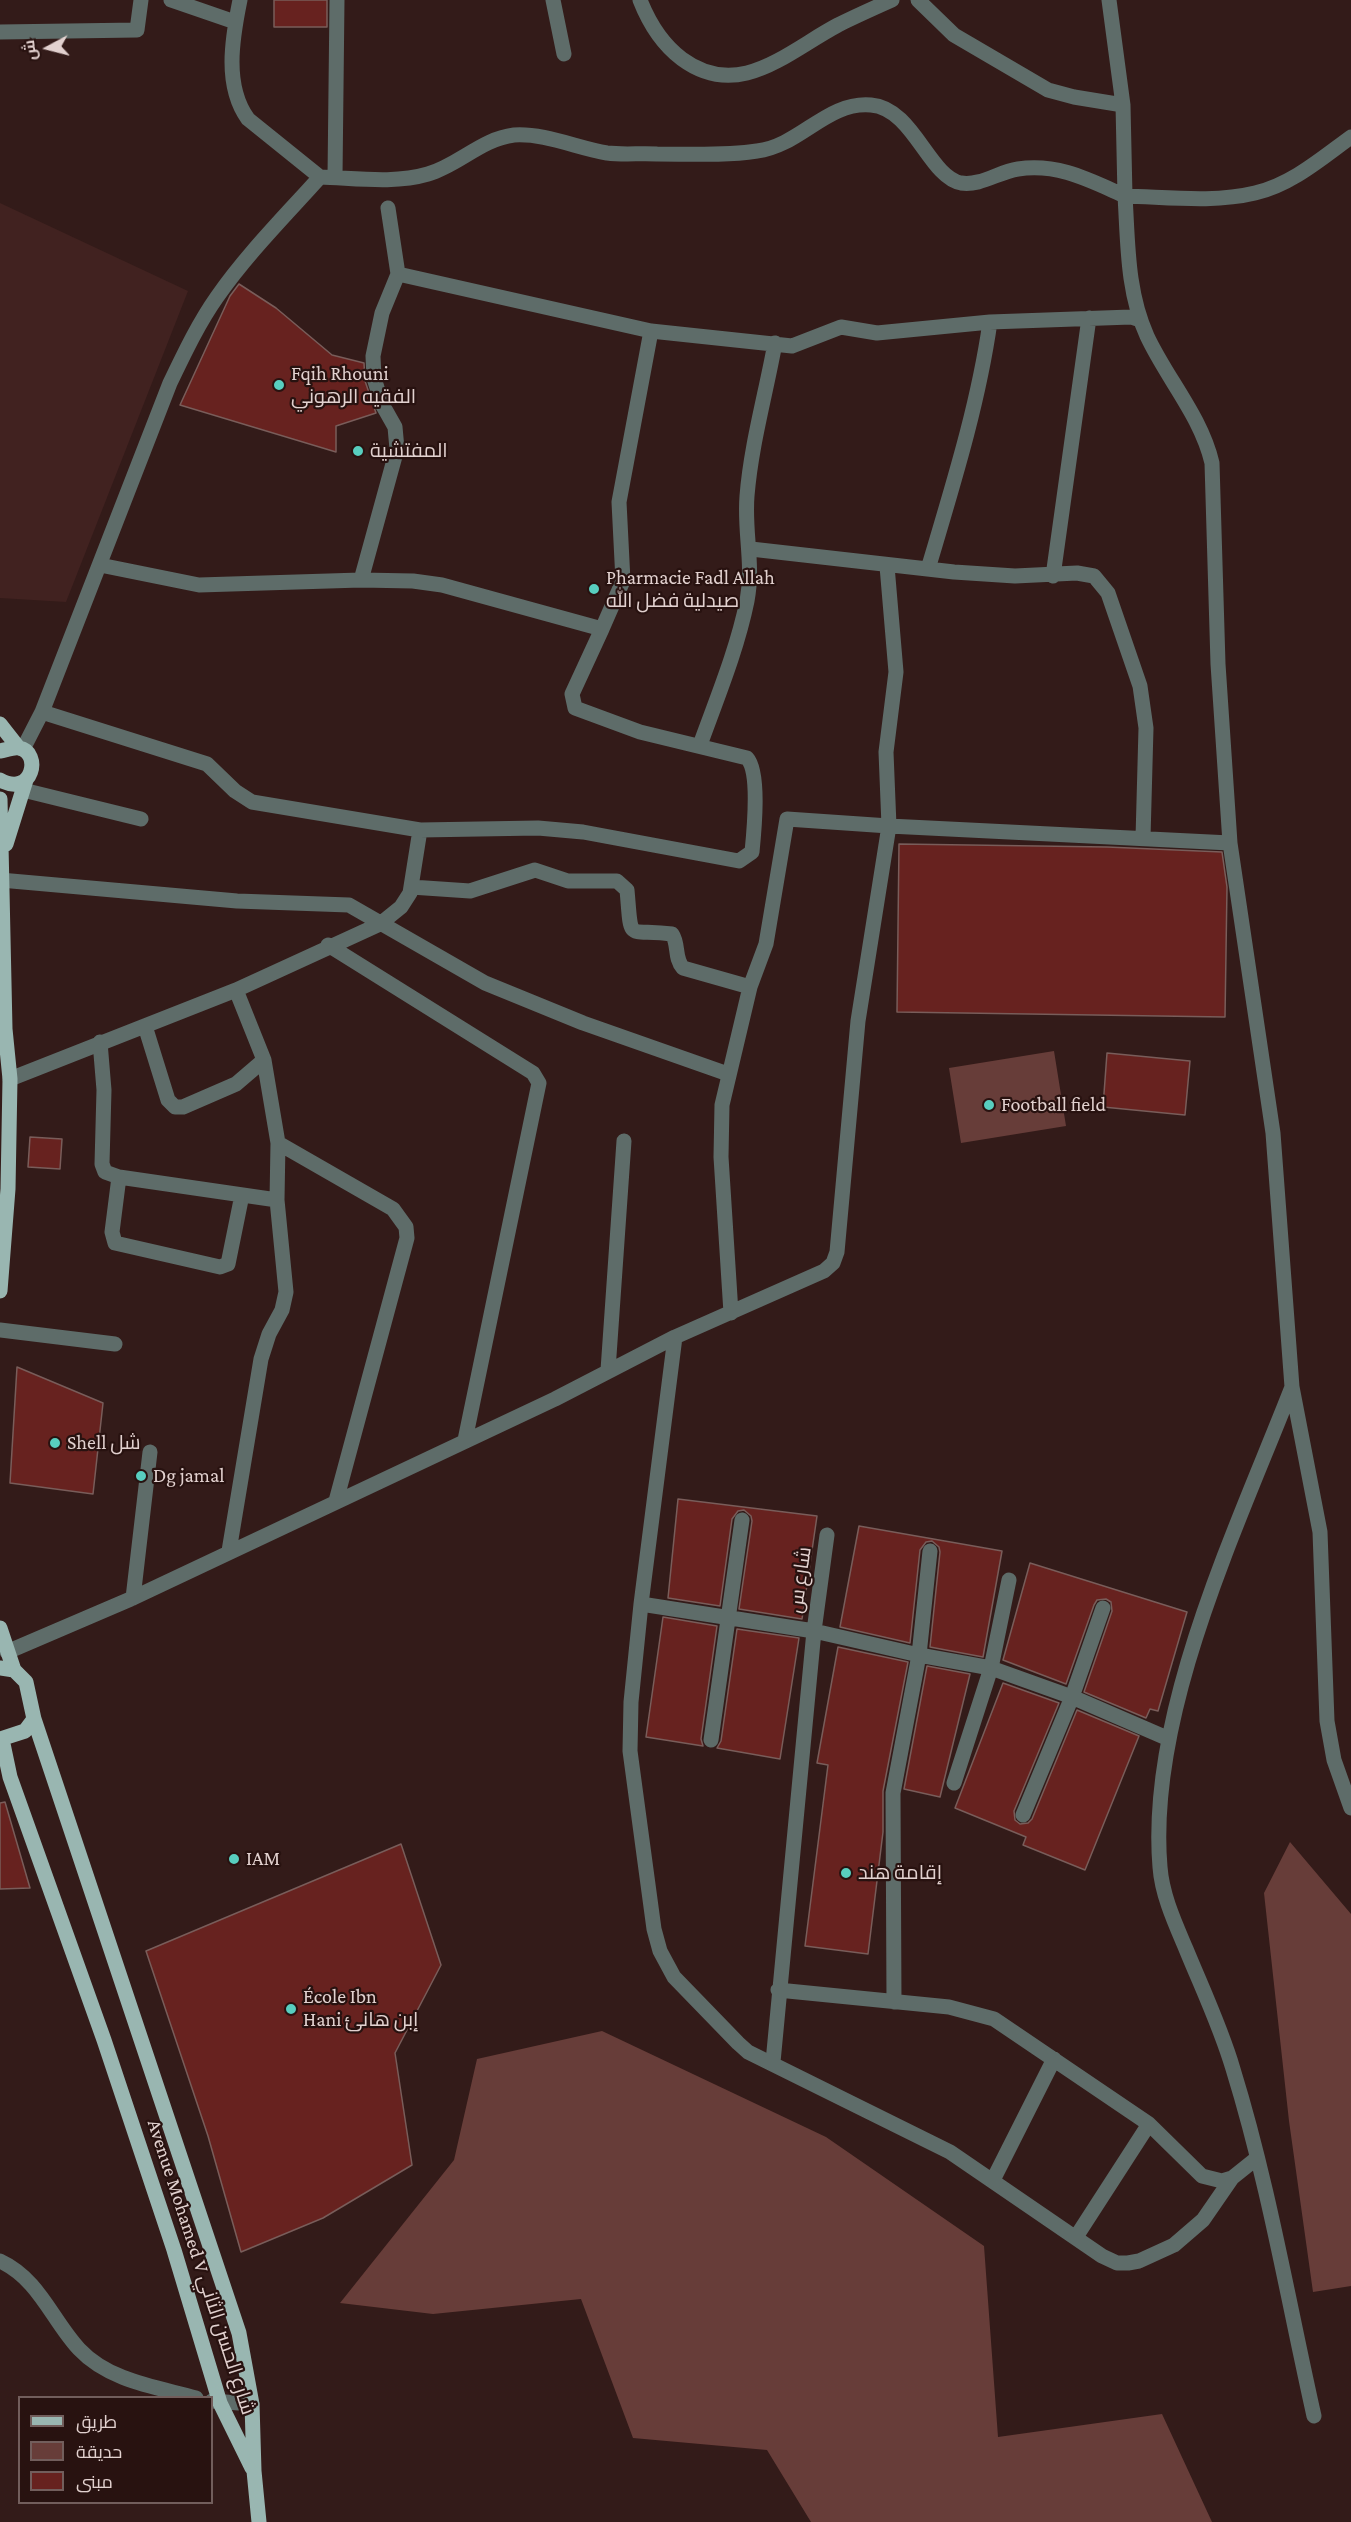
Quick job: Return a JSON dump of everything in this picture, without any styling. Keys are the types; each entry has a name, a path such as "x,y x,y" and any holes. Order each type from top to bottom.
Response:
{"main road":[{"path":"0,724 32,760 31,774 25,785 2,856"},
{"path":"0,751 20,748"},
{"path":"0,780 8,785 25,785"},
{"path":"0,799 2,1029 10,1079 8,1189 0,1291"},
{"path":"0,1628 7,1652 7,1669"},
{"name":"Avenue Mohamed V شارع الحسن الثاني","path":"7,1669 26,1682 34,1719 219,2267 239,2333 252,2404 254,2471"},
{"path":"1,1739 25,1731 34,1719"},
{"name":"Avenue Mohamed V شارع الحسن الثاني","path":"1,1739 10,1778 107,2051 174,2250 216,2402 254,2471"},
{"path":"254,2471 259,2522"}],"street":[{"path":"0,32 137,30 141,0"},
{"path":"171,0 235,22"},
{"path":"240,0 235,22 233,81 240,108 248,120 327,177 384,179 429,174 485,143 515,135 609,153 727,154 760,151 787,143 843,107 875,105 890,112 906,126 947,176 958,183 981,181 1016,169 1052,168 1065,170 1125,196 1206,198 1257,193 1312,165 1351,137"},
{"path":"20,748 42,712 170,383 191,340 217,298 236,273 327,177 337,0"},
{"path":"553,0 564,54"},
{"path":"640,0 656,32 671,51 696,70 713,76 736,76 765,68 839,25 892,0"},
{"path":"918,0 954,34 1048,90 1123,105"},
{"path":"1109,0 1123,105 1125,196 1131,285 1140,320 1154,350 1204,436 1212,463 1218,664 1230,843 1273,1133 1292,1387 1320,1532 1327,1721 1334,1760 1351,1808"},
{"path":"361,580 397,448 395,427 382,404 374,378 373,356 382,313 398,274 388,208"},
{"path":"398,274 651,331 792,346 841,327 877,333 990,322 1131,317 1140,320"},
{"path":"1053,576 1089,318"},
{"path":"928,569 963,448 985,360 990,322"},
{"path":"42,712 207,764 239,794 252,802 420,830 538,828 572,831 739,861 744,859 752,852 754,820 750,762 742,755 640,732 575,708 572,694 623,581 619,502 651,331"},
{"path":"700,745 740,630 750,575 751,549 746,513 747,488 775,343"},
{"path":"751,549 887,566 1053,576 1077,573 1094,576 1108,593 1140,686 1144,705 1146,728 1143,838"},
{"path":"100,565 200,585 293,584 361,580 413,581 442,585 602,629"},
{"path":"7,1652 133,1598 555,1399 675,1337 813,1278 833,1263 837,1252 858,1021 889,826 886,752 896,672 887,566"},
{"path":"25,785 141,819"},
{"path":"731,1312 720,1135 722,1105 750,987 766,944 787,819 1230,843"},
{"path":"10,1079 236,990 328,945 380,924 401,907 411,887 420,830"},
{"path":"411,887 470,891 535,870 568,881 617,881 627,890 630,925 634,931 640,934 672,934 675,938 677,960 683,968 750,987"},
{"path":"1,880 237,901 340,903 363,910 380,924 485,983 531,1004 728,1074"},
{"path":"328,945 533,1073 539,1083 465,1440"},
{"path":"229,1551 261,1359 285,1300 277,1200 278,1143 264,1060 236,990"},
{"path":"145,1026 168,1100 175,1107 183,1107 236,1084 264,1060"},
{"path":"100,1042 104,1090 102,1164 105,1172 119,1177 277,1200"},
{"path":"608,1370 624,1141"},
{"path":"278,1143 393,1209 406,1227 407,1238 336,1502"},
{"path":"119,1177 112,1232 115,1243 220,1268 228,1264 242,1195"},
{"path":"0,1330 115,1344"},
{"path":"675,1337 655,1478 641,1604 631,1702 630,1751 652,1918 660,1951 674,1977 748,2052 773,2062 950,2152 1117,2263 1139,2261 1174,2245 1195,2229 1232,2178 1257,2158"},
{"path":"1292,1387 1206,1606 1169,1739 1160,1816 1160,1868 1170,1910 1232,2065 1257,2158 1314,2416"},
{"path":"133,1598 150,1452"},
{"path":"711,1740 742,1520"},
{"name":"شارع س","path":"773,2062 778,1990 814,1631 827,1535"},
{"path":"894,2002 893,1793 919,1655 930,1551"},
{"path":"954,1783 991,1668 1009,1580"},
{"path":"641,1604 814,1631 919,1655 991,1668 1072,1697 1169,1739"},
{"path":"1023,1815 1072,1697 1103,1608"},
{"path":"778,1990 949,2007 994,2019 1149,2124 1202,2176 1211,2181 1232,2178"},
{"path":"993,2180 1053,2059"},
{"path":"1076,2237 1149,2124"},
{"path":"0,2261 31,2285 79,2349 97,2366 144,2384 192,2396"},
{"path":"216,2402 252,2404"}],"shaded area":[{"path":"0,203 188,291 66,602 0,598"}],"green space":[{"path":"1054,1051 1066,1126 961,1143 949,1068"},
{"path":"1290,1842 1351,1914 1351,2286 1313,2292 1289,2121 1264,1893"},
{"path":"602,2031 826,2137 984,2246 998,2437 1162,2414 1212,2522 811,2522 767,2450 633,2438 581,2299 433,2314 340,2303 454,2160 477,2059"}],"building":[{"path":"274,0 327,0 327,27 274,27"},
{"name":"Fqih Rhouni الفقيه الرهوني","path":"239,284 276,308 332,355 364,363 365,381 376,413 336,426 336,452 180,405 230,296"},
{"path":"899,844 1107,847 1222,852 1227,887 1225,1017 897,1012"},
{"path":"1107,1053 1190,1061 1185,1115 1103,1107"},
{"path":"30,1137 62,1139 60,1169 28,1167"},
{"name":"Shell شل","path":"17,1367 103,1403 93,1494 10,1483"},
{"path":"678,1499 817,1516 802,1619 739,1609 752,1521 751,1516 744,1510 738,1511 732,1519 720,1606 668,1598"},
{"path":"859,1526 1002,1551 983,1657 930,1647 940,1552 939,1547 932,1541 926,1542 920,1550 910,1643 840,1627"},
{"path":"1030,1563 1187,1612 1158,1711 1150,1709 1146,1718 1084,1692 1112,1611 1111,1602 1106,1599 1097,1600 1094,1605 1066,1684 1003,1660"},
{"path":"663,1617 717,1626 701,1739 703,1746 646,1737"},
{"path":"737,1629 799,1638 780,1759 717,1748 721,1741"},
{"path":"838,1647 908,1662 883,1791 883,1832 868,1954 805,1946 828,1765 817,1763"},
{"path":"927,1666 970,1674 940,1797 904,1789"},
{"path":"1003,1683 1059,1703 1014,1811 1015,1820 1020,1824 1028,1823 1032,1819 1077,1710 1139,1736 1085,1870 1023,1845 1026,1837 955,1808"},
{"path":"5,1802 30,1888 0,1889 0,1803"},
{"name":"École Ibn Hani إبن هانئ","path":"401,1844 441,1965 395,2053 412,2165 323,2218 241,2252 208,2136 146,1951"}],"place":[{"name":"Fqih Rhouni الفقيه الرهوني","path":"279,385"},
{"name":"المفتشية","path":"358,451"},
{"name":"Pharmacie Fadl Allah صيدلية فضل الله","path":"594,589"},
{"name":"Football field","path":"989,1105"},
{"name":"Shell شل","path":"55,1443"},
{"name":"Dg jamal","path":"141,1476"},
{"name":"IAM","path":"234,1859"},
{"name":"إقامة هند","path":"846,1873"},
{"name":"École Ibn Hani إبن هانئ","path":"291,2009"}]}
